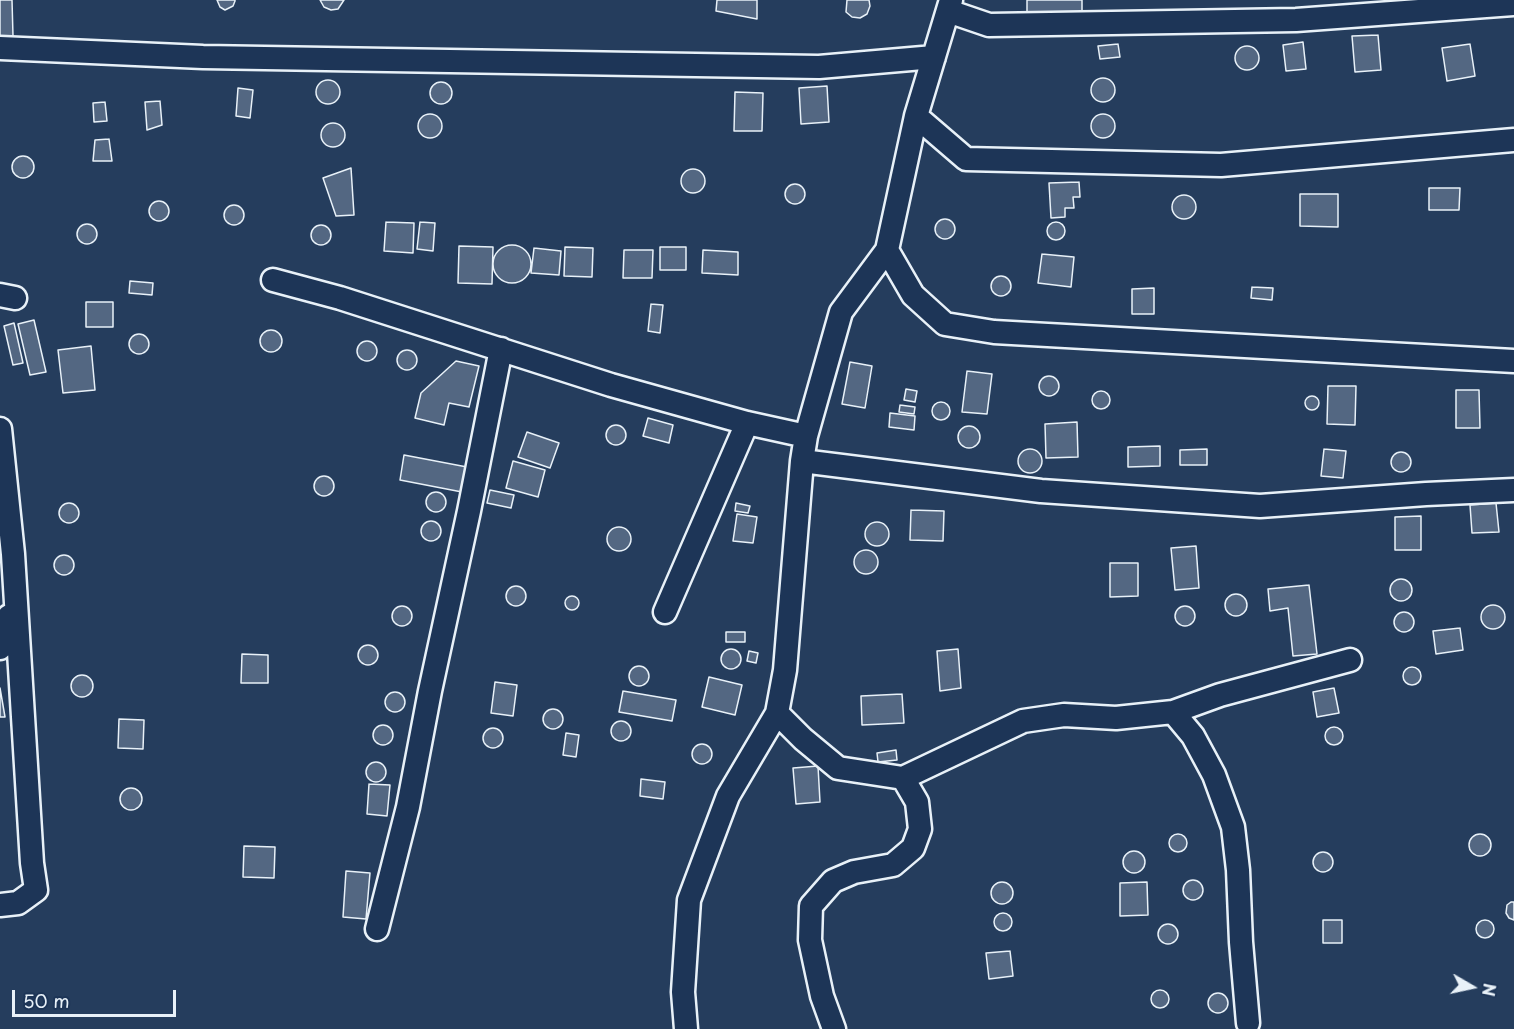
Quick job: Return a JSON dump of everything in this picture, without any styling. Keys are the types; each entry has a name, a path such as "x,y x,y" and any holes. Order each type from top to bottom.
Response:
{"street":[{"path":"686,1029 683,992 689,900 728,796 777,713 785,670 806,436 841,312 887,250 916,116 950,5 988,25 1296,20 1514,4"},
{"path":"0,48 203,57 819,67 934,57"},
{"path":"916,116 966,159 1221,165 1514,140"},
{"path":"887,250 913,295 945,324 994,332 1514,361"},
{"path":"273,280 340,298 611,385 747,423 806,436"},
{"path":"377,929 408,807 430,691 470,512 501,349"},
{"path":"665,612 747,423"},
{"path":"0,429 13,554 32,863 36,890 18,903 0,905"},
{"path":"802,461 1041,490 1260,506 1514,490"},
{"path":"0,648 7,641 13,554"},
{"path":"777,713 803,739 838,768 903,778 1023,721 1064,715 1116,718 1173,712 1220,695 1350,660"},
{"path":"1173,712 1193,736 1214,775 1233,826 1248,1023"},
{"path":"834,1029 822,996 810,940 811,906 833,881 854,872 893,865 913,848 920,829 917,802 903,778"}],"building":[{"path":"0,0 12,0 13,36 0,37"},
{"path":"217,0 235,1 233,6 225,10 220,7"},
{"path":"320,0 344,0 338,9 331,10 324,7"},
{"path":"717,0 757,0 757,19 716,11"},
{"path":"847,0 869,0 870,6 867,14 860,18 852,17 846,12"},
{"path":"1027,0 1082,0 1082,12 1027,13"},
{"path":"1378,35 1381,70 1355,72 1352,36"},
{"path":"1303,42 1306,69 1286,71 1283,45"},
{"path":"1118,44 1120,57 1100,59 1098,46"},
{"path":"1470,44 1475,76 1447,81 1442,48"},
{"path":"1247,46 1256,49 1259,58 1256,67 1247,70 1238,67 1235,58 1238,49"},
{"path":"1103,78 1112,81 1115,90 1112,99 1103,102 1094,99 1091,90 1094,81"},
{"path":"328,80 337,83 340,92 337,101 328,104 319,101 316,92 319,83"},
{"path":"441,82 449,85 452,93 449,101 441,104 433,101 430,93 433,85"},
{"path":"827,86 829,122 801,124 799,88"},
{"path":"238,88 253,90 250,118 236,116"},
{"path":"735,92 763,93 762,131 734,131"},
{"path":"160,101 162,125 147,130 145,102"},
{"path":"105,102 107,121 94,122 93,103"},
{"path":"430,114 438,118 442,126 438,134 430,138 422,134 418,126 422,118"},
{"path":"1103,114 1112,117 1115,126 1112,135 1103,138 1094,135 1091,126 1094,117"},
{"path":"333,123 341,127 345,135 341,143 333,147 325,143 321,135 325,127"},
{"path":"109,139 112,161 93,161 95,140"},
{"path":"23,156 31,159 34,167 31,175 23,178 15,175 12,167 15,159"},
{"path":"351,168 354,215 336,216 323,178"},
{"path":"693,169 702,172 705,181 702,190 693,193 684,190 681,181 684,172"},
{"path":"1079,182 1080,197 1073,197 1074,208 1065,208 1065,217 1051,218 1049,183"},
{"path":"795,184 802,187 805,194 802,201 795,204 788,201 785,194 788,187"},
{"path":"1429,188 1460,188 1459,210 1429,210"},
{"path":"1300,194 1338,194 1338,227 1300,226"},
{"path":"1184,195 1193,198 1196,207 1193,216 1184,219 1175,216 1172,207 1175,198"},
{"path":"159,201 166,204 169,211 166,218 159,221 152,218 149,211 152,204"},
{"path":"234,205 241,208 244,215 241,222 234,225 227,222 224,215 227,208"},
{"path":"945,219 952,222 955,229 952,236 945,239 938,236 935,229 938,222"},
{"path":"386,222 414,223 413,253 384,251"},
{"path":"420,222 435,223 433,251 417,249"},
{"path":"1052,222 1060,222 1065,227 1063,238 1052,240 1047,235 1047,227"},
{"path":"87,224 94,227 97,234 94,241 87,244 80,241 77,234 80,227"},
{"path":"321,225 328,228 331,235 328,242 321,245 314,242 311,235 314,228"},
{"path":"512,245 525,251 531,264 525,277 512,283 499,277 493,264 499,251"},
{"path":"459,246 493,247 492,284 458,283"},
{"path":"565,247 593,248 592,277 564,276"},
{"path":"660,247 686,247 686,270 660,270"},
{"path":"534,248 561,251 559,275 531,273"},
{"path":"624,250 653,250 652,278 623,278"},
{"path":"703,250 738,252 738,275 702,273"},
{"path":"1042,254 1074,257 1071,287 1038,283"},
{"path":"1001,276 1008,279 1011,286 1008,293 1001,296 994,293 991,286 994,279"},
{"path":"130,281 153,283 152,295 129,293"},
{"path":"1252,287 1273,288 1272,300 1251,298"},
{"path":"1154,288 1154,314 1132,314 1132,289"},
{"path":"86,302 113,302 113,327 86,327"},
{"path":"651,304 663,305 660,333 648,331"},
{"path":"34,320 46,372 30,375 18,324"},
{"path":"14,323 23,363 13,365 4,326"},
{"path":"271,330 279,333 282,341 279,349 271,352 263,349 260,341 263,333"},
{"path":"139,334 146,337 149,344 146,351 139,354 132,351 129,344 132,337"},
{"path":"367,341 374,344 377,351 374,358 367,361 360,358 357,351 360,344"},
{"path":"91,346 95,390 63,393 58,350"},
{"path":"407,350 414,353 417,360 414,367 407,370 400,367 397,360 400,353"},
{"path":"456,361 479,366 469,407 449,403 444,425 415,418 421,393"},
{"path":"850,362 872,366 865,408 842,404"},
{"path":"967,371 992,374 987,414 962,412"},
{"path":"1049,376 1056,379 1059,386 1056,393 1049,396 1042,393 1039,386 1042,379"},
{"path":"1328,386 1356,386 1355,425 1327,424"},
{"path":"906,389 917,391 915,402 904,400"},
{"path":"1456,390 1479,390 1480,428 1456,428"},
{"path":"1097,391 1105,391 1110,396 1108,407 1097,409 1092,404 1092,396"},
{"path":"1312,396 1317,398 1319,403 1317,408 1312,410 1307,408 1305,403 1307,398"},
{"path":"937,402 945,402 950,407 948,418 937,420 932,415 932,407"},
{"path":"900,405 915,407 914,414 899,412"},
{"path":"890,413 915,416 914,430 889,427"},
{"path":"648,418 673,425 669,443 643,436"},
{"path":"1077,422 1078,457 1046,458 1045,424"},
{"path":"616,425 623,428 626,435 623,442 616,445 609,442 606,435 609,428"},
{"path":"969,426 977,429 980,437 977,445 969,448 961,445 958,437 961,429"},
{"path":"527,432 559,443 550,468 518,457"},
{"path":"1160,446 1160,466 1128,467 1128,447"},
{"path":"1030,449 1039,452 1042,461 1039,470 1030,473 1021,470 1018,461 1021,452"},
{"path":"1207,449 1207,465 1180,465 1180,450"},
{"path":"1324,449 1346,451 1343,478 1321,476"},
{"path":"1401,452 1408,455 1411,462 1408,469 1401,472 1394,469 1391,462 1394,455"},
{"path":"404,455 467,467 462,492 400,480"},
{"path":"513,461 545,470 538,497 506,488"},
{"path":"324,476 331,479 334,486 331,493 324,496 317,493 314,486 317,479"},
{"path":"490,490 514,495 511,508 487,503"},
{"path":"436,492 443,495 446,502 443,509 436,512 429,509 426,502 429,495"},
{"path":"69,503 76,506 79,513 76,520 69,523 62,520 59,513 62,506"},
{"path":"736,503 750,506 748,513 735,511"},
{"path":"1496,503 1499,532 1472,533 1470,505"},
{"path":"911,510 944,511 943,541 910,540"},
{"path":"737,514 757,517 753,543 733,541"},
{"path":"1421,516 1421,550 1395,550 1395,517"},
{"path":"431,521 438,524 441,531 438,538 431,541 424,538 421,531 424,524"},
{"path":"877,522 886,525 889,534 886,543 877,546 868,543 865,534 868,525"},
{"path":"619,527 627,531 631,539 627,547 619,551 611,547 607,539 611,531"},
{"path":"1196,546 1199,588 1175,590 1171,548"},
{"path":"866,550 875,553 878,562 875,571 866,574 857,571 854,562 857,553"},
{"path":"64,555 71,558 74,565 71,572 64,575 57,572 54,565 57,558"},
{"path":"1110,563 1138,563 1138,596 1110,597"},
{"path":"1397,579 1405,579 1412,586 1412,594 1405,601 1397,601 1390,594 1390,586"},
{"path":"1309,585 1317,654 1293,656 1288,608 1270,611 1268,589"},
{"path":"516,586 523,589 526,596 523,603 516,606 509,603 506,596 509,589"},
{"path":"1236,594 1244,597 1247,605 1244,613 1236,616 1228,613 1225,605 1228,597"},
{"path":"569,596 575,596 579,603 575,610 569,610 565,606 565,600"},
{"path":"1493,605 1498,606 1504,612 1504,622 1498,628 1493,629 1488,628 1482,622 1481,617 1482,612 1488,606"},
{"path":"402,606 409,609 412,616 409,623 402,626 395,623 392,616 395,609"},
{"path":"1185,606 1192,609 1195,616 1192,623 1185,626 1178,623 1175,616 1178,609"},
{"path":"1400,612 1408,612 1414,618 1414,626 1408,632 1400,632 1394,626 1394,618"},
{"path":"1460,628 1463,650 1436,654 1433,631"},
{"path":"726,632 745,632 745,642 726,642"},
{"path":"368,645 375,648 378,655 375,662 368,665 361,662 358,655 361,648"},
{"path":"731,649 738,652 741,659 738,666 731,669 724,666 721,659 724,652"},
{"path":"958,649 961,688 940,691 937,651"},
{"path":"749,651 758,653 756,663 747,661"},
{"path":"242,654 268,655 268,683 241,683"},
{"path":"639,666 646,669 649,676 646,683 639,686 632,683 629,676 632,669"},
{"path":"1412,667 1418,670 1421,676 1418,682 1412,685 1406,682 1403,676 1406,670"},
{"path":"82,675 90,678 93,686 90,694 82,697 74,694 71,686 74,678"},
{"path":"709,677 742,685 735,715 702,707"},
{"path":"495,682 517,685 513,716 491,713"},
{"path":"0,688 5,717 0,717"},
{"path":"1334,688 1339,713 1317,717 1313,692"},
{"path":"623,691 676,700 672,721 619,712"},
{"path":"395,692 402,695 405,702 402,709 395,712 388,709 385,702 388,695"},
{"path":"902,694 904,723 862,725 861,696"},
{"path":"553,709 560,712 563,719 560,726 553,729 546,726 543,719 546,712"},
{"path":"119,719 144,720 143,749 118,748"},
{"path":"621,721 628,724 631,731 628,738 621,741 614,738 611,731 614,724"},
{"path":"383,725 390,728 393,735 390,742 383,745 376,742 373,735 376,728"},
{"path":"1334,727 1342,732 1343,736 1338,744 1334,745 1326,740 1325,736 1330,728"},
{"path":"493,728 500,731 503,738 500,745 493,748 486,745 483,738 486,731"},
{"path":"566,733 579,735 576,757 563,755"},
{"path":"702,744 709,747 712,754 709,761 702,764 695,761 692,754 695,747"},
{"path":"896,750 897,760 878,762 877,753"},
{"path":"376,762 383,765 386,772 383,779 376,782 369,779 366,772 369,765"},
{"path":"818,766 820,802 796,804 793,768"},
{"path":"641,779 665,782 663,799 640,796"},
{"path":"369,784 390,785 387,816 367,814"},
{"path":"131,788 139,791 142,799 139,807 131,810 123,807 120,799 123,791"},
{"path":"1178,834 1184,837 1187,843 1184,849 1178,852 1172,849 1169,843 1172,837"},
{"path":"1480,834 1488,837 1491,845 1488,853 1480,856 1472,853 1469,845 1472,837"},
{"path":"244,846 275,847 274,878 243,877"},
{"path":"1134,851 1142,854 1145,862 1142,870 1134,873 1126,870 1123,862 1126,854"},
{"path":"1323,852 1330,855 1333,862 1330,869 1323,872 1316,869 1313,862 1316,855"},
{"path":"346,871 370,873 366,919 343,917"},
{"path":"1193,880 1200,883 1203,890 1200,897 1193,900 1186,897 1183,890 1186,883"},
{"path":"998,882 1006,882 1013,889 1013,897 1006,904 998,904 991,897 991,889"},
{"path":"1147,882 1148,915 1120,916 1120,883"},
{"path":"1514,902 1514,920 1506,913 1507,905"},
{"path":"999,913 1007,913 1012,918 1010,929 999,931 994,926 994,918"},
{"path":"1323,920 1342,920 1342,943 1323,943"},
{"path":"1485,920 1491,923 1494,929 1491,935 1485,938 1479,935 1476,929 1479,923"},
{"path":"1168,924 1175,927 1178,934 1175,941 1168,944 1161,941 1158,934 1161,927"},
{"path":"1010,951 1013,976 989,979 986,953"},
{"path":"1156,990 1164,990 1169,995 1167,1006 1156,1008 1151,1003 1151,995"},
{"path":"1218,993 1225,996 1228,1003 1225,1010 1218,1013 1211,1010 1208,1003 1211,996"}]}
